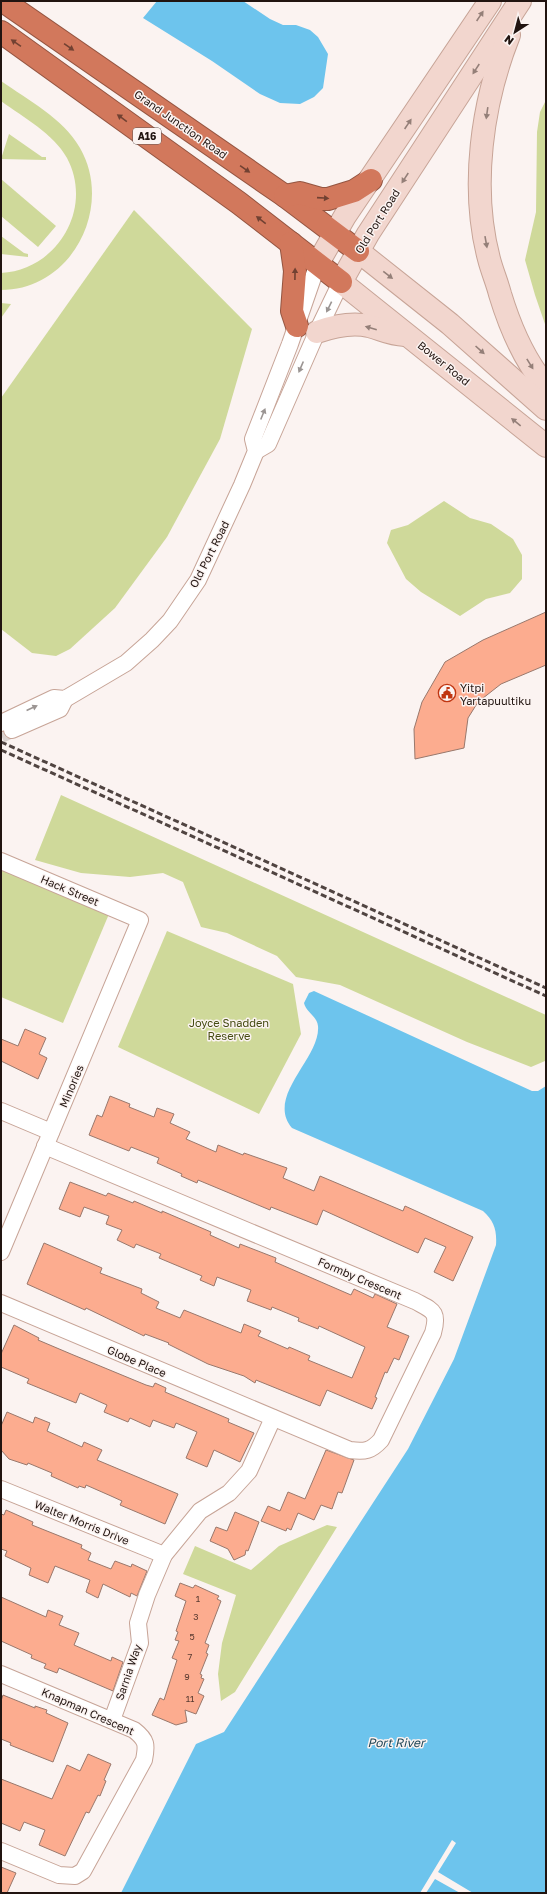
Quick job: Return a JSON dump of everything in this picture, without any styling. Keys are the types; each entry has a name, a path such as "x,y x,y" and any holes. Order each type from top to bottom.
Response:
{"highway":[{"name":"Grand Junction Road","path":"2,1 285,196 358,251"},
{"name":"A16","path":"1,32 227,194 341,282"},
{"path":"285,196 300,193 321,199 328,199 354,191 371,180"},
{"path":"292,243 295,271 292,311 307,329"}],"main road":[{"name":"Old Port Road","path":"318,263 334,234 490,1"},
{"name":"Old Port Road","path":"341,282 358,251 520,1"},
{"path":"520,1 500,57 488,105 480,164 480,193 489,258 506,314 520,347 538,377 546,386"},
{"name":"A16","path":"358,251 450,324 546,409"},
{"name":"Bower Road","path":"341,282 546,446"},
{"path":"307,329 344,324 368,326 389,334 408,335"}],"street":[{"name":"Old Port Road","path":"307,329 318,263"},
{"name":"Old Port Road","path":"7,726 54,698 65,699 126,663 152,640 170,621 198,580 256,451 253,439 307,329 341,282"},
{"name":"Hack Street","path":"1,861 140,920"},
{"name":"Minories","path":"1,1252 140,920"},
{"path":"1,1111 48,1139"},
{"name":"Formby Crescent","path":"48,1139 415,1301 432,1311 436,1320 433,1333 381,1440 373,1449 364,1452 350,1450 273,1418"},
{"name":"Globe Place","path":"1,1303 273,1418"},
{"name":"Sarnia Way","path":"112,1720 140,1643 138,1624 147,1595 164,1555 200,1511 229,1493 249,1472 273,1418"},
{"name":"Walter Morris Drive","path":"1,1488 164,1555"},
{"name":"Knapman Crescent","path":"1,1674 134,1730 143,1737 146,1748 144,1760 83,1871 75,1876 59,1875 1,1851"}],"green space":[{"path":"1,81 44,110 73,137 80,148 89,171 92,195 89,219 80,241 66,261 48,276 26,286 1,290 1,273 21,269 39,261 54,249 65,234 73,216 76,197 74,177 67,158 46,133 1,101"},
{"path":"546,100 546,327 525,260 536,212 537,132 540,112"},
{"path":"9,134 42,157 46,157 46,160 1,159"},
{"path":"1,179 56,226 38,247 1,216"},
{"path":"134,210 252,329 220,439 167,537 115,608 70,649 56,656 32,653 1,629 1,398"},
{"path":"1,236 24,253 28,254 28,257 1,254"},
{"path":"1,303 11,304 1,318"},
{"path":"444,501 470,518 491,524 513,539 522,555 522,579 510,593 486,599 460,616 421,592 406,579 387,543 391,530 408,525"},
{"path":"61,795 546,1015 545,1061 531,1067 467,1042 340,985 296,977 277,956 227,933 201,927 183,882 163,873 130,877 81,873 35,860"},
{"path":"1,869 109,914 63,1023 1,997"},
{"name":"Joyce Snadden Reserve","path":"167,931 293,984 301,1034 259,1114 118,1047"},
{"path":"327,1525 337,1527 235,1692 221,1701 218,1674 222,1643 236,1595 183,1574 195,1546 251,1570 279,1546"}],"water":[{"path":"157,1 243,1 270,19 283,25 296,25 310,30 318,37 328,54 323,88 314,97 300,104 280,103 260,94 212,61 143,18"},
{"name":"Port River","path":"314,991 532,1091 538,1091 546,1086 546,1893 121,1893 196,1744 224,1732 408,1449 454,1359 496,1245 494,1226 490,1218 483,1211 292,1128 285,1116 285,1103 289,1090 317,1038 317,1023 304,1003 309,993"}],"pier":[{"path":"452,1840 456,1843 438,1872 473,1893 460,1893 435,1879 426,1893 420,1893"}],"building":[{"path":"546,612 546,665 501,684 478,702 468,718 464,748 415,759 414,729 422,702 445,662 483,640"},
{"path":"25,1029 46,1038 39,1054 47,1058 38,1079 1,1061 1,1039 18,1046"},
{"path":"110,1096 130,1104 129,1107 154,1117 157,1108 174,1114 170,1123 190,1132 186,1139 216,1152 218,1145 243,1155 244,1153 287,1168 283,1178 314,1191 320,1176 403,1211 405,1206 473,1237 453,1281 434,1272 446,1247 425,1238 418,1253 323,1210 317,1225 271,1207 270,1210 198,1180 197,1183 181,1176 182,1174 157,1163 159,1158 131,1147 129,1151 89,1135 97,1115 102,1117"},
{"path":"70,1182 106,1196 108,1193 133,1203 134,1201 162,1213 162,1211 211,1232 210,1235 239,1248 240,1244 276,1258 275,1262 351,1295 354,1289 373,1298 375,1294 397,1304 387,1327 409,1336 399,1360 394,1358 387,1373 385,1372 372,1409 327,1390 320,1406 256,1380 255,1383 244,1376 208,1364 168,1344 169,1343 145,1334 144,1336 86,1308 85,1310 27,1284 44,1243 102,1268 100,1273 142,1289 141,1293 159,1302 156,1308 180,1318 184,1310 241,1333 244,1324 261,1331 258,1336 288,1349 289,1347 310,1356 308,1360 352,1378 365,1347 319,1326 318,1329 298,1321 299,1318 272,1307 271,1310 247,1301 251,1290 217,1277 214,1286 200,1280 202,1276 159,1258 161,1254 136,1244 134,1248 117,1240 122,1230 106,1224 109,1216 84,1207 80,1217 59,1209"},
{"path":"14,1325 39,1338 38,1340 146,1385 153,1387 155,1383 166,1388 165,1392 229,1419 228,1422 254,1433 240,1462 214,1450 207,1467 186,1458 197,1432 176,1423 174,1428 153,1420 150,1427 130,1418 128,1422 104,1412 107,1405 80,1393 76,1403 27,1383 29,1379 1,1367 1,1354"},
{"path":"7,1412 33,1423 35,1417 50,1423 47,1431 82,1447 84,1442 102,1450 97,1460 178,1494 165,1524 120,1505 122,1501 86,1485 85,1488 79,1486 78,1488 51,1476 52,1473 28,1463 27,1465 9,1459 1,1450 1,1426"},
{"path":"326,1450 354,1460 342,1493 338,1492 332,1509 321,1505 314,1520 298,1513 291,1530 287,1528 286,1531 261,1521 268,1506 280,1511 288,1492 305,1499"},
{"path":"6,1510 33,1522 32,1525 82,1545 81,1548 91,1553 88,1560 111,1569 115,1561 131,1567 132,1564 147,1571 137,1596 131,1593 130,1597 103,1584 98,1598 86,1592 90,1580 55,1566 48,1583 29,1575 31,1568 5,1556 7,1551 1,1549 1,1514 4,1515"},
{"path":"235,1512 259,1522 248,1551 246,1550 245,1555 234,1560 228,1549 210,1541 216,1527 227,1531"},
{"path":"180,1583 193,1588 195,1585 219,1596 217,1599 221,1601 205,1643 209,1645 206,1653 208,1654 200,1674 202,1675 201,1678 204,1679 198,1693 204,1696 196,1714 185,1710 187,1722 176,1725 152,1715 160,1698 164,1700 177,1660 172,1658 179,1641 175,1640 178,1632 176,1631 186,1601 175,1596"},
{"path":"1,1597 46,1617 48,1610 63,1616 59,1625 79,1633 74,1645 111,1661 112,1657 123,1662 113,1691 59,1668 57,1673 44,1668 46,1664 31,1658 32,1655 1,1641"},
{"path":"3,1695 35,1708 35,1706 47,1710 46,1713 68,1723 53,1762 10,1745 11,1743 1,1739 1,1701"},
{"path":"88,1754 111,1764 104,1780 106,1781 100,1796 98,1795 89,1813 86,1812 65,1856 39,1845 45,1830 24,1822 20,1831 1,1823 1,1779 52,1799 67,1765 80,1771"},
{"path":"1,1867 16,1873 7,1893 1,1893"}],"tunnel":[{"path":"1,735 12,730"}],"railway":[{"path":"1,742 546,988"},
{"path":"1,750 546,996"}],"place":[{"name":"Yitpi Yartapuultiku","path":"447,693"}]}
